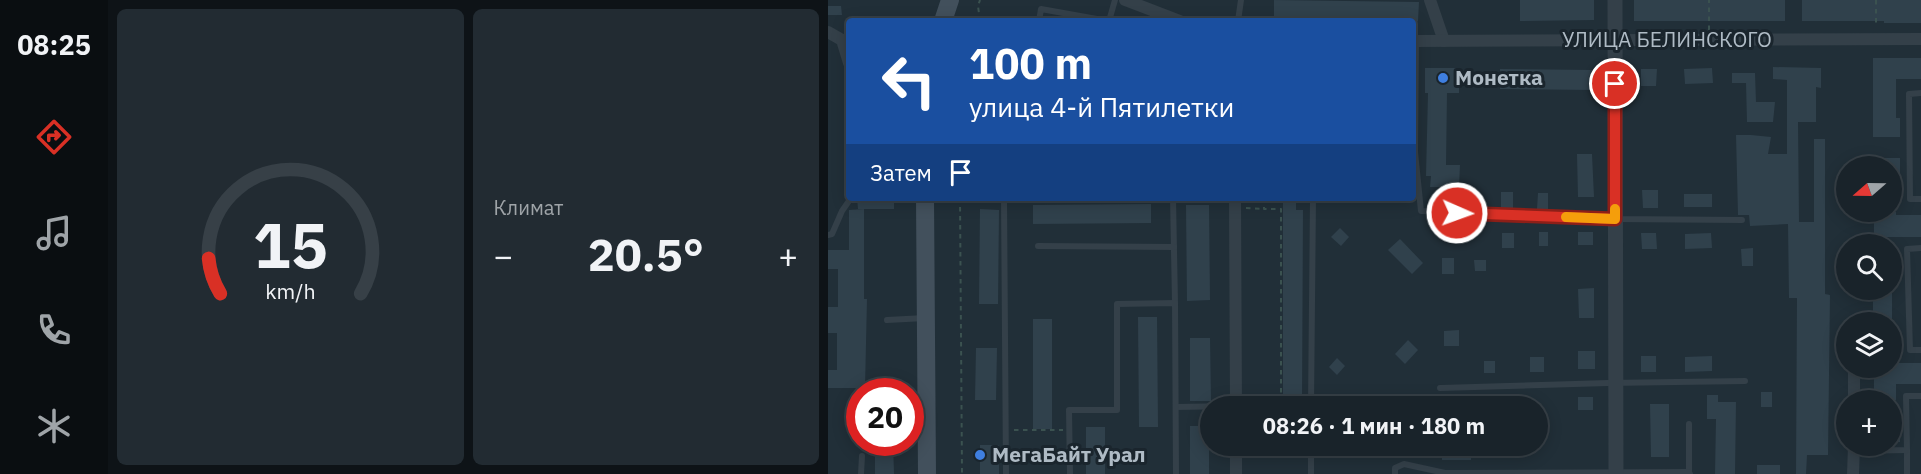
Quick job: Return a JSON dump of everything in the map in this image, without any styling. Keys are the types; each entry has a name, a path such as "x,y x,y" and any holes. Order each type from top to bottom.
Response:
{"main road":[{"path":"944,18 950,0"},
{"path":"925,201 927,474"}],"street":[{"path":"1125,0 1172,18"},
{"path":"1430,0 1444,41"},
{"path":"1615,0 1616,473"},
{"path":"828,32 842,40 846,53"},
{"name":"УЛИЦА БЕЛИНСКОГО","path":"1416,41 1921,39"},
{"path":"1236,396 1237,202"},
{"path":"1236,456 1236,474"},
{"path":"1853,474 1854,456"}],"lane":[{"path":"1109,18 1115,0"},
{"path":"1238,18 1241,0"},
{"path":"1040,18 1041,9 1091,18"},
{"path":"1921,93 1909,94 1911,199 1921,199"},
{"path":"1416,169 1421,211 1615,219 1742,220"},
{"path":"828,236 832,234 849,201"},
{"path":"1004,201 1006,474"},
{"path":"1174,201 1176,474"},
{"path":"1311,396 1312,201"},
{"path":"1038,246 1174,246"},
{"path":"1921,248 1907,249 1910,350 1921,350"},
{"path":"1070,474 1069,410 1118,410 1117,304 1175,303"},
{"path":"887,320 926,318"},
{"path":"1440,388 1745,381"},
{"path":"1907,474 1906,396 1921,396"},
{"path":"1176,407 1200,407"},
{"path":"1395,474 1395,468 1404,464 1445,473 1689,473 1689,424"},
{"path":"1902,450 1907,450"},
{"path":"861,474 862,456"},
{"path":"1311,456 1311,474"}],"path":[{"path":"980,0 978,6 980,18"},
{"path":"1709,0 1709,39"},
{"path":"1876,0 1876,39"},
{"path":"960,201 962,474"},
{"path":"1206,201 1237,202 1264,209 1281,209 1281,396"},
{"path":"1264,201 1264,209"},
{"path":"1005,430 1070,430"}],"building":[{"path":"1274,0 1419,2 1418,21 1416,18 1274,18"},
{"path":"1520,0 1594,0 1594,20 1520,21"},
{"path":"1634,0 1785,0 1785,21 1634,21"},
{"path":"1802,0 1921,0 1921,23 1802,21"},
{"path":"828,6 841,6 842,15 828,15"},
{"path":"1873,58 1921,58 1921,79 1896,79 1896,118 1900,118 1900,137 1873,137"},
{"path":"1773,67 1821,68 1821,88 1816,87 1816,122 1798,122 1799,222 1814,222 1814,139 1825,139 1825,294 1830,295 1828,455 1807,455 1806,474 1796,474 1797,298 1789,298 1788,224 1750,226 1749,215 1738,215 1736,135 1771,137 1768,154 1787,154 1787,80 1773,79"},
{"path":"1425,68 1459,68 1459,93 1447,93 1446,165 1460,165 1459,187 1430,187 1431,176 1426,176 1428,93 1425,93"},
{"path":"1712,68 1713,83 1685,84 1684,69"},
{"path":"1500,69 1594,70 1594,90 1500,89"},
{"path":"1641,69 1657,69 1656,86 1641,86"},
{"path":"1732,73 1755,73 1756,102 1775,102 1773,122 1747,122 1746,83 1732,83"},
{"path":"1577,154 1592,154 1594,197 1578,197"},
{"path":"1642,190 1658,190 1658,208 1643,208"},
{"path":"1501,192 1513,192 1513,208 1501,208"},
{"path":"1538,193 1548,193 1548,209 1537,209"},
{"path":"1684,194 1712,194 1712,207 1684,207"},
{"path":"857,201 894,201 894,209 858,209"},
{"path":"1283,201 1296,201 1296,210 1303,210 1302,396 1283,396"},
{"path":"1151,204 1151,223 1033,224 1033,205"},
{"path":"1186,205 1209,205 1210,300 1187,301"},
{"path":"864,209 864,299 867,299 865,378 846,378 846,388 828,388 828,370 837,370 837,333 828,333 828,307 838,307 838,269 828,269 828,250 849,250 849,210"},
{"path":"980,209 999,210 998,304 979,304"},
{"path":"1902,215 1921,215 1921,237 1874,234 1874,222 1902,222"},
{"path":"1340,228 1349,237 1341,246 1331,237"},
{"path":"1539,232 1548,232 1548,246 1539,246"},
{"path":"1578,232 1593,232 1593,245 1578,245"},
{"path":"1502,233 1514,233 1514,248 1502,248"},
{"path":"1641,233 1656,233 1657,249 1642,249"},
{"path":"1711,233 1712,248 1685,249 1685,234"},
{"path":"1400,239 1423,263 1412,274 1388,250"},
{"path":"1753,248 1753,266 1742,266 1741,249"},
{"path":"1442,258 1454,258 1454,274 1442,274"},
{"path":"1474,260 1486,260 1486,271 1475,271"},
{"path":"1594,288 1594,318 1579,318 1578,289"},
{"path":"1873,300 1892,300 1892,312 1873,312"},
{"path":"1138,317 1157,317 1158,427 1139,427"},
{"path":"1033,319 1052,319 1052,429 1033,429"},
{"path":"1459,330 1459,346 1444,346 1444,331"},
{"path":"1190,338 1210,338 1211,396 1200,396 1200,401 1190,401"},
{"path":"1408,340 1418,350 1405,364 1395,354"},
{"path":"976,348 997,348 996,400 975,400"},
{"path":"1578,351 1595,351 1595,369 1578,369"},
{"path":"1641,356 1656,356 1656,372 1641,372"},
{"path":"1712,356 1712,371 1685,372 1685,357"},
{"path":"1530,357 1544,357 1544,372 1530,372"},
{"path":"1337,358 1345,366 1337,375 1329,367"},
{"path":"1484,361 1495,361 1495,373 1484,373"},
{"path":"1902,363 1921,363 1921,384 1896,384 1896,390 1874,390 1874,378 1902,378"},
{"path":"1761,392 1772,392 1772,407 1761,407"},
{"path":"1707,395 1718,395 1718,402 1736,402 1735,474 1715,474 1716,419 1707,419"},
{"path":"1578,397 1593,397 1593,410 1578,410"},
{"path":"1650,404 1669,404 1669,457 1651,457"},
{"path":"1190,426 1200,426 1200,456 1209,456 1209,474 1190,474"},
{"path":"1086,427 1105,427 1105,474 1086,474"},
{"path":"980,445 999,445 999,474 980,474"},
{"path":"875,456 893,456 894,474 875,474"},
{"path":"1442,456 1471,456 1471,460 1442,460"},
{"path":"1757,465 1780,465 1780,474 1757,474"}],"slow traffic":[{"path":"1566,217 1615,219 1615,209"}],"place":[{"name":"Монетка","path":"1443,78"},
{"name":"МегаБайт Урал","path":"980,455"}],"route":[{"path":"1457,213 1615,219 1615,84"}]}
